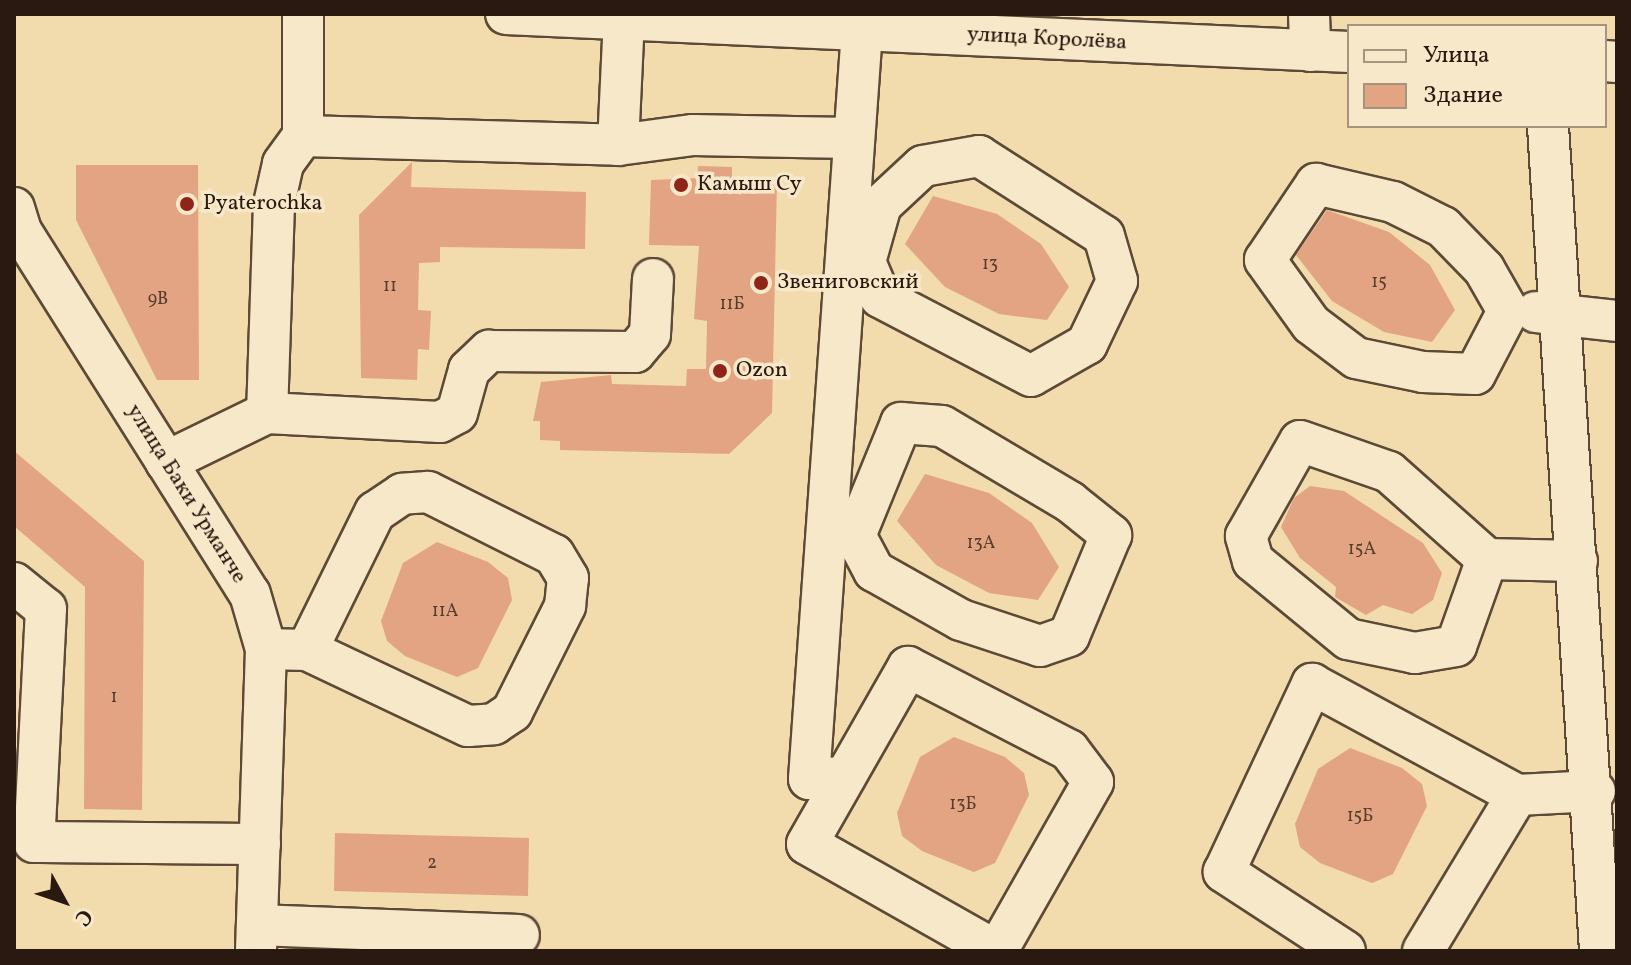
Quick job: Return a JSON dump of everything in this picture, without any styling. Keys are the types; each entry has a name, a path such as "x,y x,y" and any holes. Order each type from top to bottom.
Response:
{"street":[{"path":"267,413 274,204 283,164 303,136 303,14"},
{"name":"улица Королёва","path":"506,14 862,30 1026,26 1310,32 1347,51"},
{"path":"618,145 624,19"},
{"path":"845,777 809,779 840,533 856,257 854,138 862,30"},
{"path":"1548,128 1577,561 1601,670 1595,791 1600,951"},
{"path":"303,136 618,145 693,135 854,138"},
{"path":"979,156 1104,236 1117,281 1087,344 1031,376 880,297 856,257 881,205 923,166 979,156"},
{"path":"1316,184 1393,202 1443,227 1484,269 1508,311 1475,374 1423,372 1356,358 1311,324 1265,260 1316,184"},
{"name":"улица Баки Урманче","path":"14,208 21,231 250,594 266,649 256,938"},
{"path":"166,462 267,413 440,422 457,413 469,370 489,351 635,352 650,334 653,279"},
{"path":"1508,311 1560,313 1617,321"},
{"path":"901,423 942,426 1070,502 1111,535 1069,636 1040,646 961,620 874,571 840,533 901,423"},
{"path":"1487,559 1456,646 1415,653 1348,639 1253,561 1246,536 1300,441 1389,472 1487,559 1577,561"},
{"path":"266,649 307,650 468,726 494,724 519,699 565,606 568,578 554,555 428,492 402,494 375,512 307,650"},
{"path":"14,583 46,609 27,718 34,842 260,844"},
{"path":"908,667 1069,750 1093,782 996,951 807,844 908,667"},
{"path":"1345,951 1224,872 1312,684 1517,795 1595,791"},
{"path":"1423,951 1517,795"},
{"path":"256,938 519,935"},
{"path":"1610,951 1617,951"}],"building":[{"path":"412,162 411,187 586,192 585,249 440,247 440,262 419,263 418,310 431,311 429,350 418,349 417,380 361,378 359,215"},
{"path":"76,165 198,165 199,380 157,380 76,220"},
{"path":"698,166 732,167 732,179 777,183 772,413 729,454 560,450 560,441 540,440 540,421 533,421 541,382 611,375 612,384 686,386 687,369 706,369 707,321 694,319 699,246 649,245 651,180 697,178"},
{"path":"933,196 997,214 1041,244 1069,287 1047,320 999,314 945,287 905,244"},
{"path":"1327,210 1389,232 1430,265 1455,310 1432,342 1384,332 1332,301 1296,255"},
{"path":"14,451 144,561 142,810 84,809 85,587 14,526"},
{"path":"925,474 989,493 1032,523 1059,567 1038,600 989,593 936,565 897,521"},
{"path":"1310,486 1344,491 1423,543 1442,573 1433,600 1412,614 1383,605 1366,615 1335,597 1336,587 1300,558 1281,527 1294,498"},
{"path":"437,542 488,562 508,578 512,600 478,668 457,677 405,656 387,641 381,621 403,563"},
{"path":"954,737 1005,757 1024,773 1029,795 995,863 974,872 922,851 902,836 897,813 920,757"},
{"path":"1350,748 1402,768 1422,784 1427,806 1393,874 1372,883 1320,863 1300,847 1295,824 1318,769"},
{"path":"335,833 529,838 528,896 334,891"}],"place":[{"name":"Камыш Су","path":"681,185"},
{"name":"Pyaterochka","path":"187,204"},
{"name":"Звениговский","path":"761,283"},
{"name":"Ozon","path":"720,371"}]}
